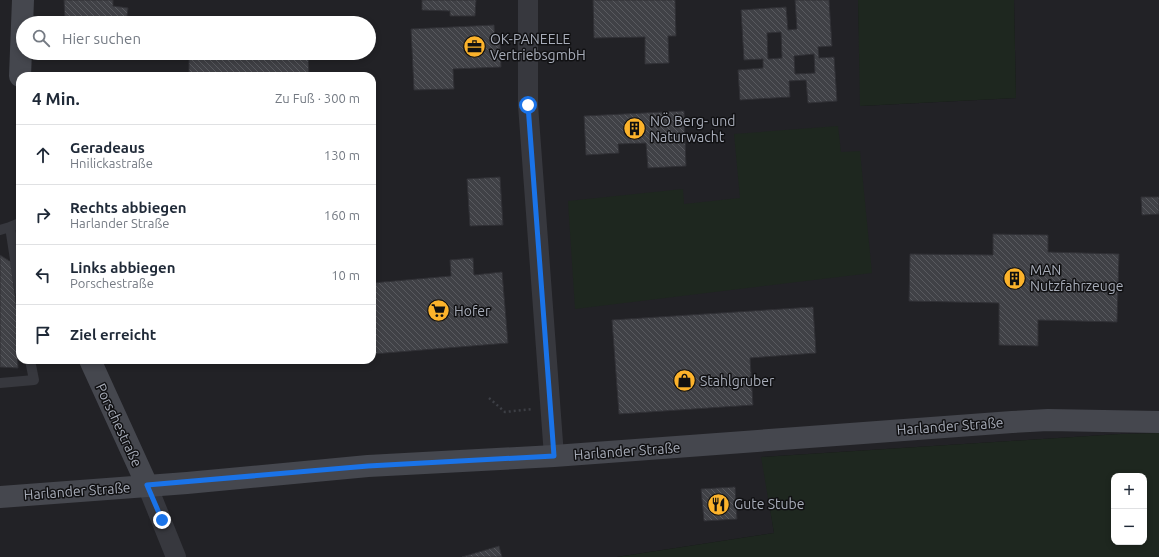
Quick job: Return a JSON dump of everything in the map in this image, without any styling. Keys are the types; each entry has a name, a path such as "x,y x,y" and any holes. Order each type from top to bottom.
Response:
{"main road":[{"path":"22,16 23,0"},
{"path":"20,72 21,60"},
{"name":"Porschestraße","path":"92,364 147,485"},
{"name":"Harlander Straße","path":"0,497 368,466 554,456 1012,422 1048,420 1159,422"}],"street":[{"path":"528,0 528,105 554,456"},
{"name":"Porschestraße","path":"147,485 176,557"}],"lane":[{"path":"0,230 16,225"},
{"path":"10,227 16,266"},
{"path":"0,383 34,380 31,364"}],"path":[{"path":"489,398 505,412 550,408"}],"shaded area":[{"path":"0,0 858,0 861,106 1016,98 1014,0 1159,0 1159,433 1120,434 762,457 774,533 617,557 0,557"},
{"path":"858,0 1014,0 1016,98 860,106"},
{"path":"838,126 841,152 860,151 872,273 575,309 568,201 683,189 684,204 740,198 734,134"},
{"path":"1159,433 1159,557 617,557 774,533 761,457 1120,434"}],"building":[{"path":"64,0 113,0 113,6 128,8 127,16 65,16"},
{"path":"422,0 476,0 475,16 450,16 450,11 422,10"},
{"path":"593,0 675,0 676,36 668,36 669,63 645,64 645,37 594,38"},
{"path":"795,0 829,0 832,46 818,47 819,58 834,57 837,101 808,103 806,80 789,81 790,97 740,100 738,70 763,68 763,59 744,60 741,10 786,7 788,30 797,29","holes":["781,32 782,58 768,59 767,33","814,54 815,73 795,74 794,56"]},
{"path":"494,25 495,41 500,44 501,67 453,69 454,89 414,90 411,29"},
{"path":"189,60 308,60 309,72 189,72"},
{"name":"NÖ Berg- und Naturwacht","path":"684,111 686,166 648,168 646,143 618,144 619,153 586,155 584,116"},
{"path":"500,177 503,225 470,226 467,179"},
{"path":"1141,197 1159,197 1159,214 1142,215"},
{"name":"MAN Nutzfahrzeuge","path":"993,234 1048,235 1048,252 1119,254 1117,322 1038,320 1038,346 999,345 999,303 909,301 910,254 993,255"},
{"path":"0,255 11,262 16,303 16,364 18,364 18,368 0,367"},
{"name":"Hofer","path":"473,258 474,275 502,272 508,343 376,354 376,283 451,276 450,260"},
{"name":"Stahlgruber","path":"813,307 816,353 750,358 753,405 619,414 612,320"},
{"name":"Gute Stube","path":"735,487 737,519 704,521 701,489"},
{"path":"499,546 502,557 462,557"}],"place":[{"name":"OK-PANEELE VertriebsgmbH","path":"474,47"},
{"name":"NÖ Berg- und Naturwacht","path":"635,129"},
{"name":"MAN Nutzfahrzeuge","path":"1014,278"},
{"name":"Hofer","path":"438,311"},
{"name":"Stahlgruber","path":"684,381"},
{"name":"Gute Stube","path":"719,504"}],"route":[{"path":"162,520 147,485 187,483 368,466 554,456 544,341 528,105"}]}
